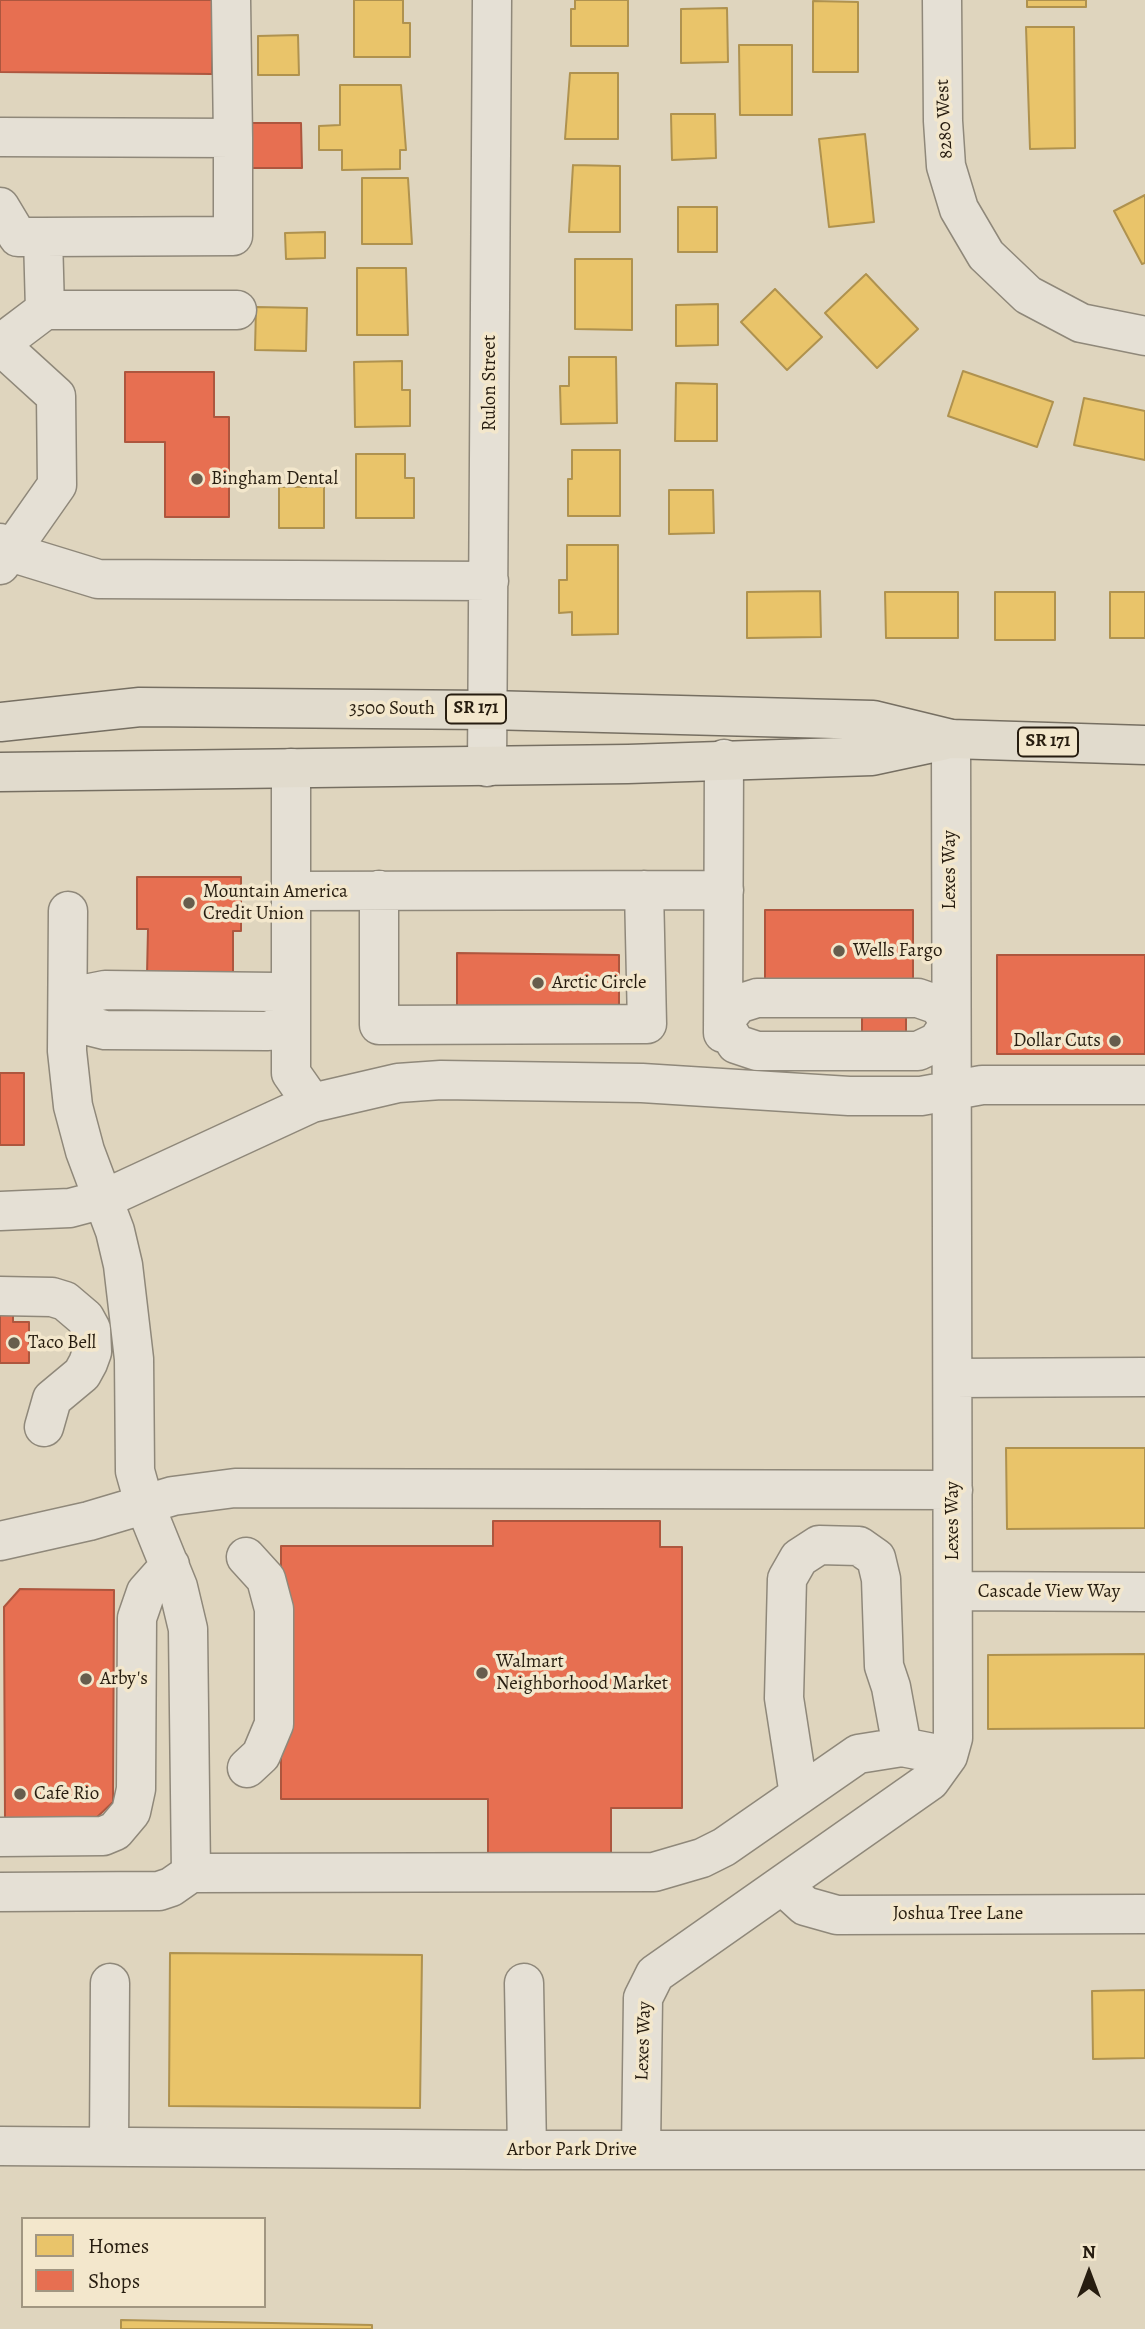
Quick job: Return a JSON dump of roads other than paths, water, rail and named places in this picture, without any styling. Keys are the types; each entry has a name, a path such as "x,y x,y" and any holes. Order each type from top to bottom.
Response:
{"main road":[{"name":"3500 South","path":"0,722 141,707 488,710 873,720 951,739 1145,745"},
{"name":"3500 South","path":"0,772 487,767 872,756 951,739"}],"street":[{"path":"0,207 18,237 233,236 231,0"},
{"name":"Rulon Street","path":"487,767 492,0"},
{"name":"8280 West","path":"942,0 946,166 959,209 986,255 1028,295 1081,323 1145,336"},
{"path":"0,137 233,138"},
{"path":"43,237 45,310"},
{"path":"237,310 45,310 0,344 56,396 57,485 3,553 98,579 489,581"},
{"name":"Lexes Way","path":"641,2150 643,1998 647,1986 666,1965 930,1781 948,1756 954,1738 951,739"},
{"path":"723,1087 724,759"},
{"path":"290,768 292,1073 312,1103"},
{"path":"379,890 379,1025 647,1024 644,890"},
{"path":"291,891 724,890"},
{"path":"68,911 67,1051 73,1107 85,1151 118,1242 129,1300 134,1359 133,1455 144,1503 185,1610 190,1648 191,1873"},
{"path":"757,998 918,998 939,1005 950,1023 945,1034 928,1048 918,1051 746,1049 736,1044 723,1023 738,1004 757,998"},
{"path":"68,1009 85,1025 105,1030 268,1031 282,1025 292,1011"},
{"path":"0,1211 70,1208 104,1199 312,1103 398,1083 441,1080 642,1083 836,1096 921,1096 982,1085 1145,1084"},
{"path":"0,1296 52,1297 65,1301 77,1308 91,1329 93,1341 88,1363 82,1374 52,1399 44,1427"},
{"path":"953,1378 1145,1377"},
{"path":"0,1541 89,1521 144,1503 235,1488 953,1490"},
{"path":"799,1794 784,1698 788,1579 799,1558 819,1545 859,1546 876,1558 881,1579 884,1666 891,1687 902,1747"},
{"path":"246,1557 267,1579 274,1609 274,1724 261,1755 247,1768"},
{"path":"0,1837 103,1836 114,1831 131,1812 136,1789 137,1618 146,1592 170,1565"},
{"name":"Cascade View Way","path":"954,1591 1145,1592"},
{"path":"0,1892 159,1891 171,1887 191,1873 654,1872 691,1863 724,1847 858,1755 902,1747 948,1756"},
{"name":"Joshua Tree Lane","path":"782,1885 805,1906 838,1915 1145,1914"},
{"path":"109,2147 110,1983"},
{"path":"524,1983 527,2150"},
{"name":"Arbor Park Drive","path":"0,2146 527,2150 1145,2150"}],"place":[{"name":"Bingham Dental","path":"197,479"},
{"name":"Mountain America Credit Union","path":"189,903"},
{"name":"Wells Fargo","path":"839,951"},
{"name":"Arctic Circle","path":"538,983"},
{"name":"Dollar Cuts","path":"1115,1041"},
{"name":"Taco Bell","path":"14,1343"},
{"name":"Walmart Neighborhood Market","path":"482,1673"},
{"name":"Arby's","path":"86,1679"},
{"name":"Cafe Rio","path":"20,1794"}]}
